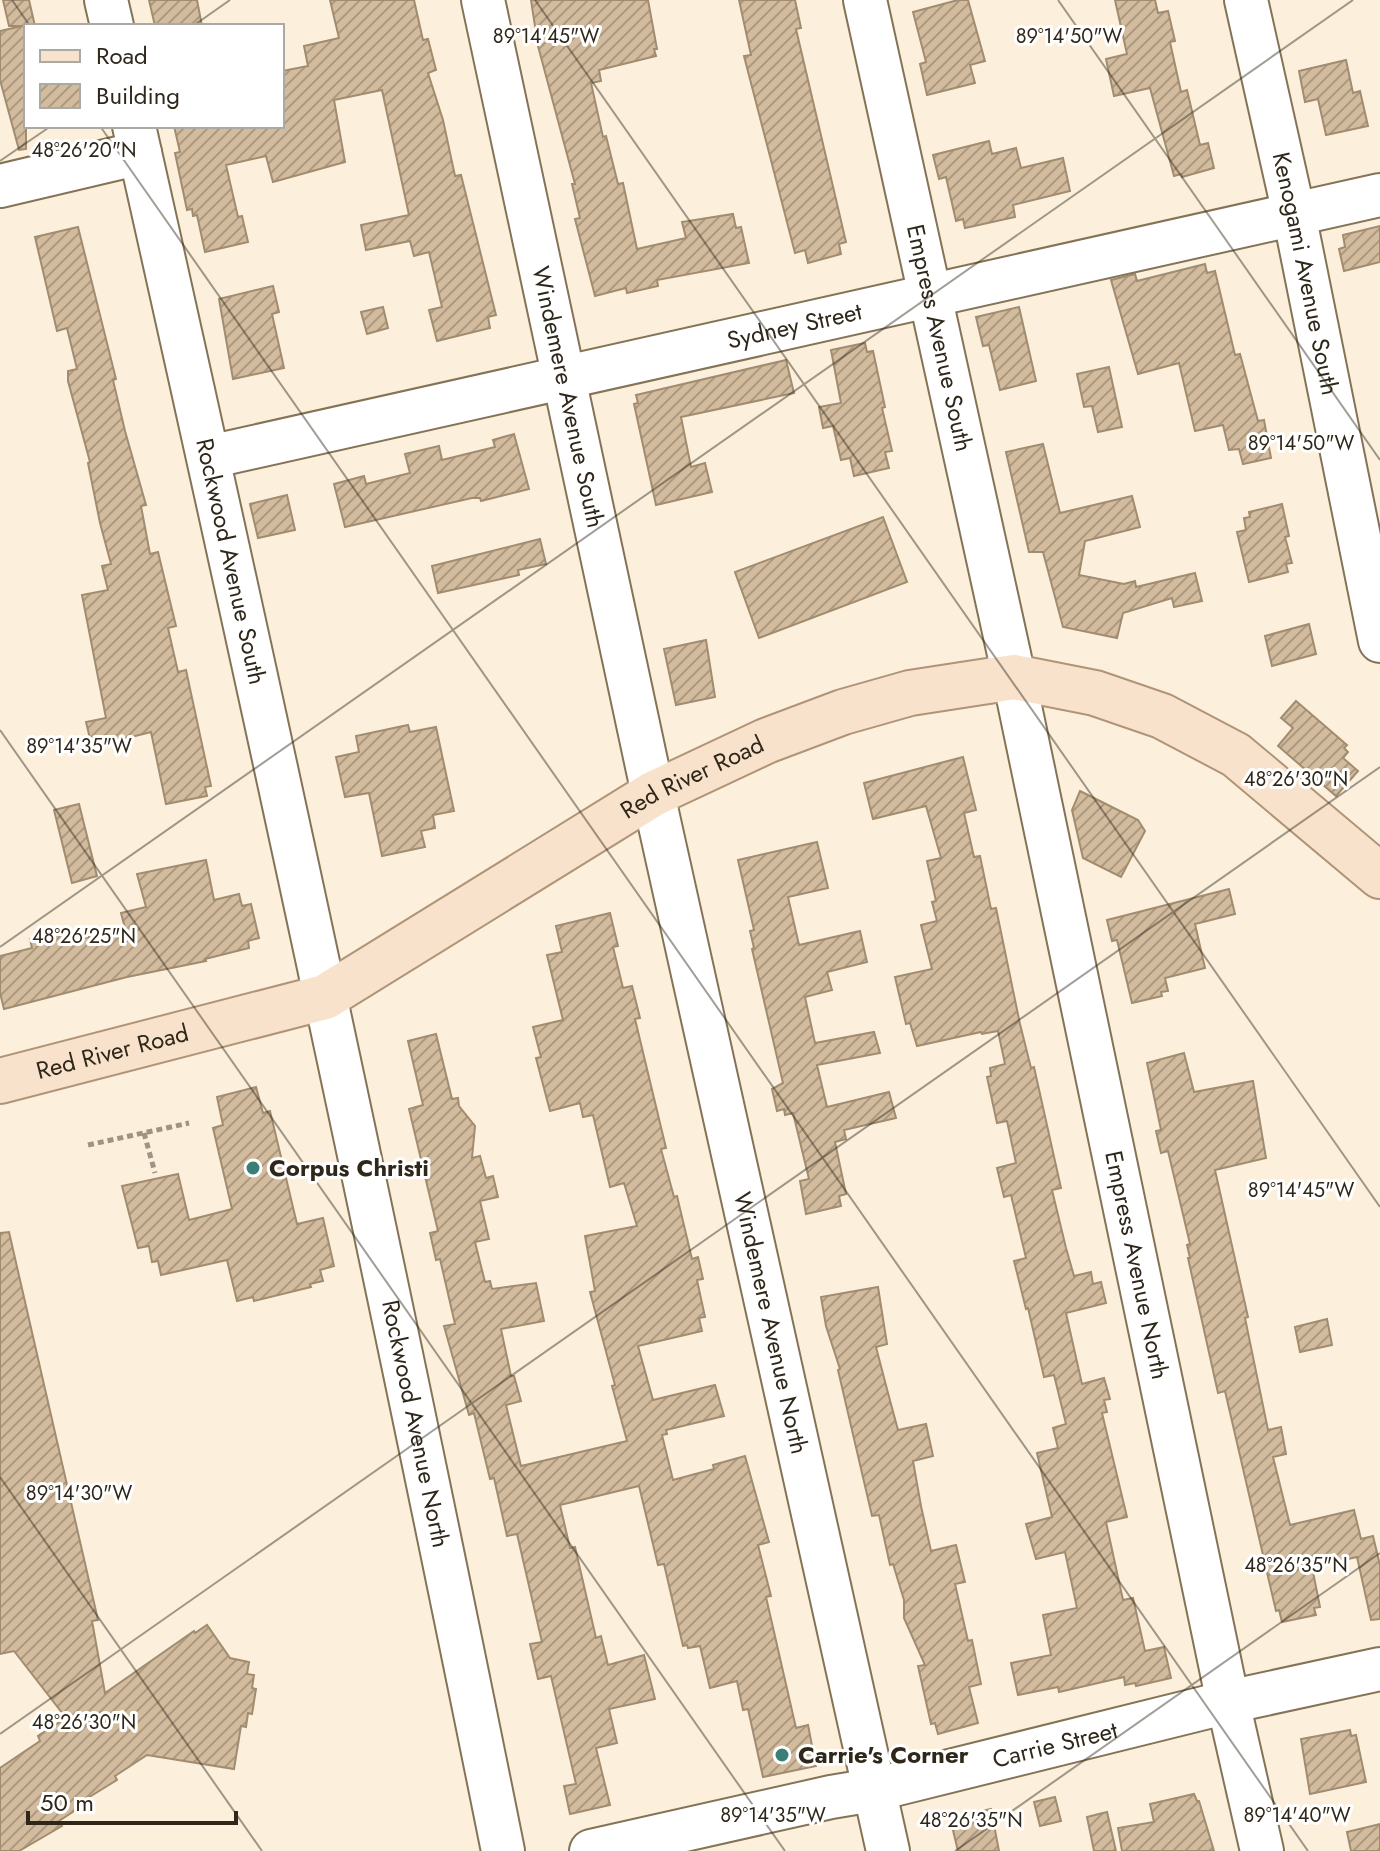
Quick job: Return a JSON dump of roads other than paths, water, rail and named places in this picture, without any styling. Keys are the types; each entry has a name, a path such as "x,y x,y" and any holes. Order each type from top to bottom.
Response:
{"main road":[{"name":"Red River Road","path":"0,1081 325,997 653,794 766,741 843,712 910,693 1014,677 1095,693 1162,716 1236,755 1380,876"}],"street":[{"path":"106,0 112,24"},
{"name":"Windemere Avenue South","path":"483,0 653,794"},
{"name":"Empress Avenue South","path":"865,0 1014,677"},
{"name":"Kenogami Avenue South","path":"1246,0 1294,214 1380,641"},
{"path":"0,186 137,140"},
{"name":"Rockwood Avenue South","path":"137,140 209,457 325,997"},
{"name":"Sydney Street","path":"209,457 1380,195"},
{"name":"Empress Avenue North","path":"1014,677 1228,1702 1262,1851"},
{"name":"Windemere Avenue North","path":"653,794 888,1851"},
{"name":"Rockwood Avenue North","path":"325,997 419,1431 503,1851"},
{"name":"Carrie Street","path":"591,1851 683,1841 831,1797 873,1790 1228,1702 1380,1669"}],"place":[{"name":"Corpus Christi","path":"253,1168"},
{"name":"Carrie's Corner","path":"782,1755"}]}
